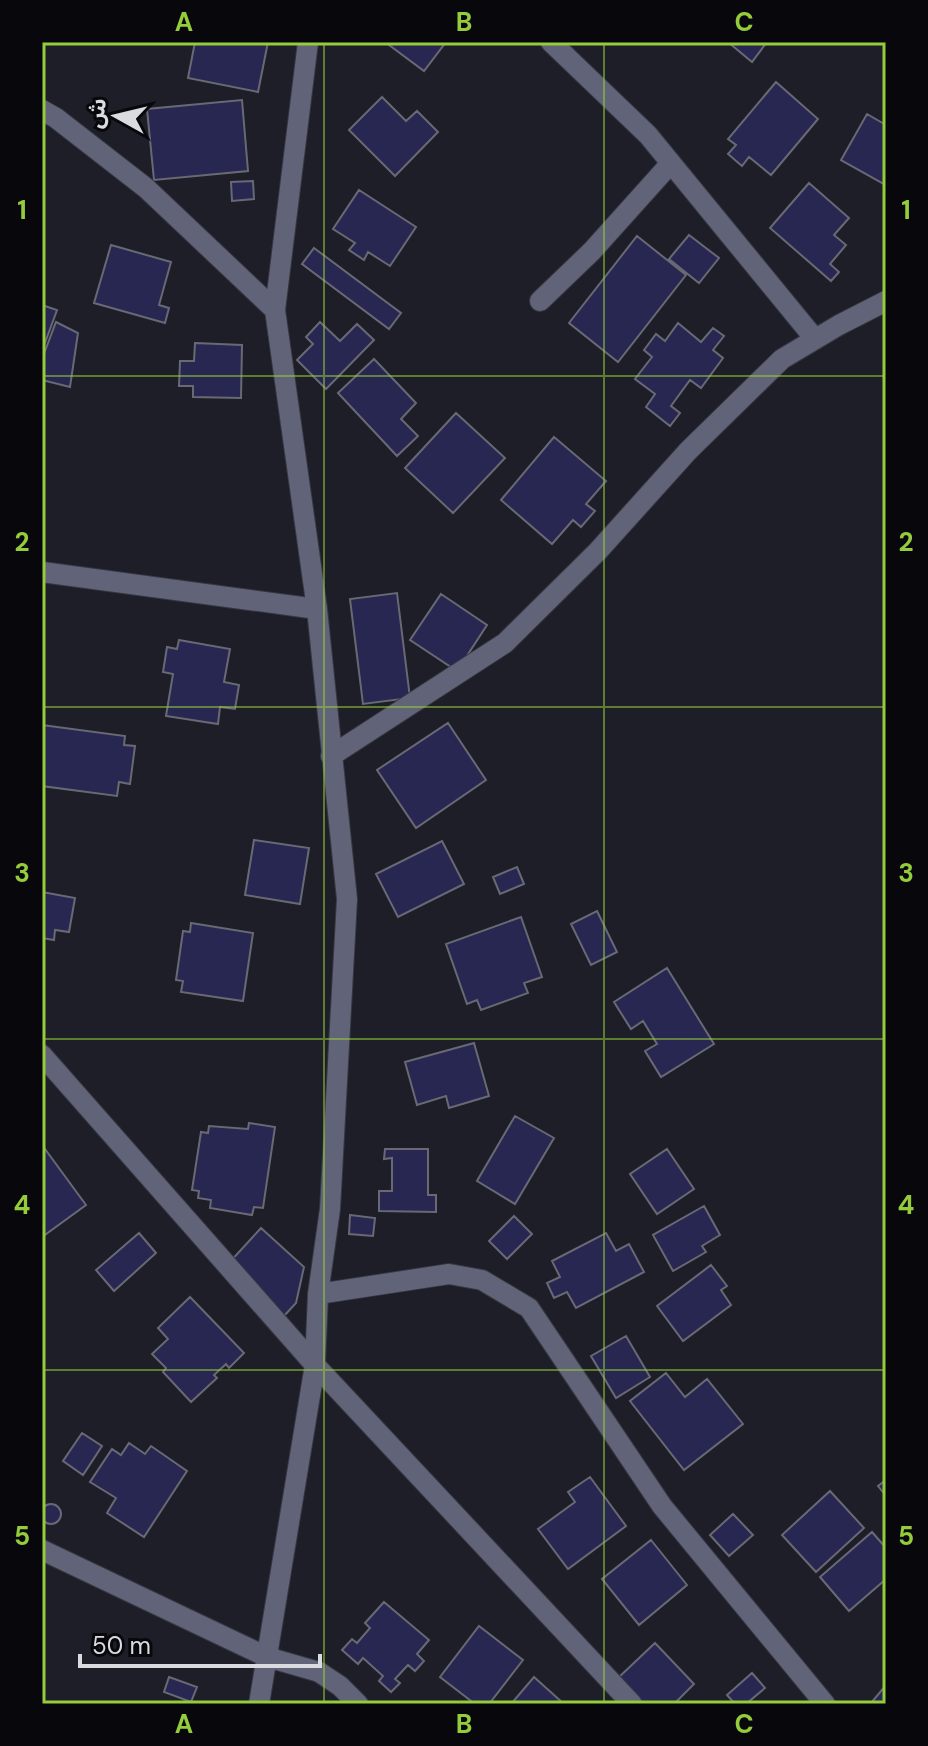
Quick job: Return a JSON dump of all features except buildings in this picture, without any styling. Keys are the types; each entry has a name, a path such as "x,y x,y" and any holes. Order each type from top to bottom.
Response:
{"street":[{"path":"259,1704 315,1365 318,1294 330,1209 347,899 317,609 275,310 308,42"},
{"path":"551,42 648,135 815,339"},
{"path":"42,110 146,188 275,310"},
{"path":"540,301 592,251 671,163"},
{"path":"331,756 505,643 598,551 688,451 782,359 886,301"},
{"path":"42,572 317,609"},
{"path":"42,1055 315,1365 632,1704"},
{"path":"318,1294 449,1274 482,1280 529,1308 662,1506 825,1704"},
{"path":"42,1550 267,1657 319,1672 340,1686 358,1704"}]}
